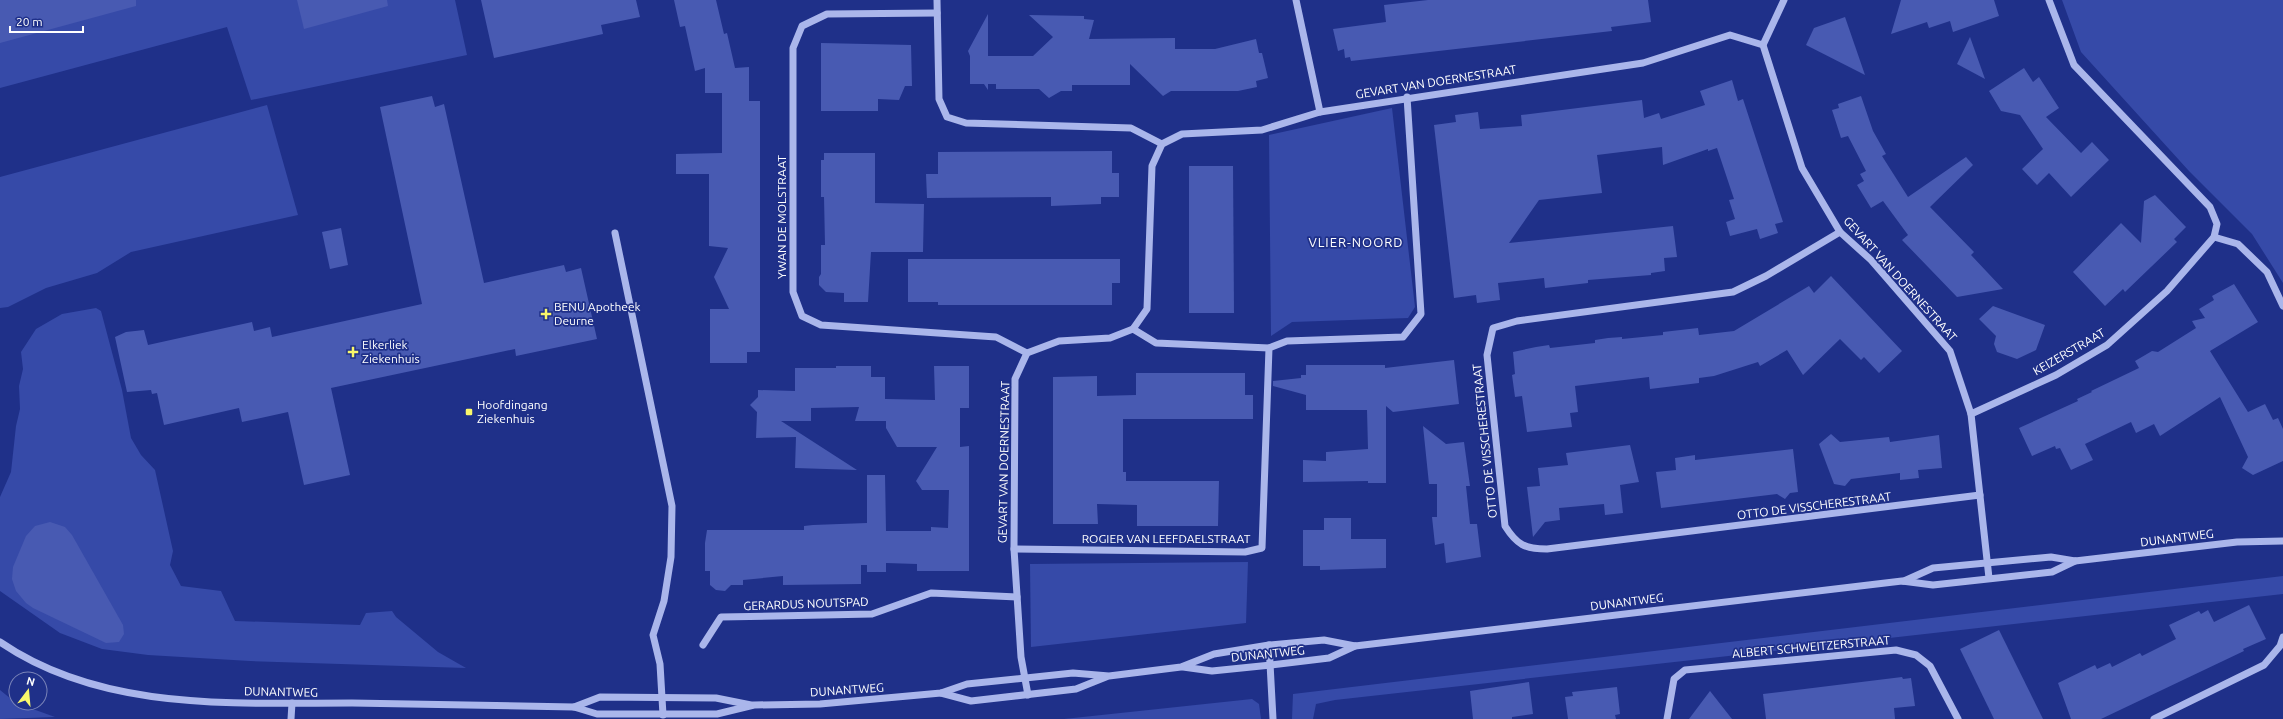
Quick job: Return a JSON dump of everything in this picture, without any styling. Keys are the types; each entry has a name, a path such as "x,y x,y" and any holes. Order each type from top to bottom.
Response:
{"street":[{"path":"937,0 939,99 947,117 966,123 1131,128 1162,144 1152,166 1147,309 1133,328 1110,338 1059,341 1027,352"},
{"path":"1296,0 1320,112"},
{"path":"1763,45 1784,0"},
{"path":"2048,0 2074,65 2210,207 2217,224 2214,237 2238,244 2267,272 2283,306"},
{"name":"YWAN DE MOLSTRAAT","path":"937,13 827,14 802,26 793,48 794,292 802,316 821,325 996,337 1027,352"},
{"name":"GEVART VAN DOERNESTRAAT","path":"1162,144 1182,134 1262,130 1320,112 1407,97 1643,63 1730,35 1763,45 1802,168 1840,232 1871,260 1950,351 1971,414 1986,563 1989,578"},
{"path":"1133,328 1156,343 1269,348 1287,341 1403,337 1421,314 1407,97"},
{"name":"OTTO DE VISSCHERESTRAAT","path":"1840,232 1766,276 1733,292 1517,321 1494,328 1487,355 1505,526 1515,541 1532,549 1547,549 1980,495"},
{"path":"615,233 672,506 671,557 664,601 653,635 660,664 663,715"},
{"name":"KEIZERSTRAAT","path":"1971,414 2056,375 2107,345 2167,291 2214,237"},
{"name":"ROGIER VAN LEEFDAELSTRAAT","path":"1014,549 1245,552 1262,548 1269,348"},
{"name":"GEVART VAN DOERNESTRAAT","path":"1027,352 1015,379 1014,549 1024,678 1028,696"},
{"name":"DUNANTWEG","path":"1902,581 1933,568 2051,557 2075,561 2238,542 2283,541"},
{"name":"DUNANTWEG","path":"574,707 600,697 716,698 754,705 820,704 940,693 967,684 1073,673 1109,676 1181,667 1214,654 1269,645 1324,640 1355,646 1902,581 1933,585 2052,572 2075,561"},
{"name":"GERARDUS NOUTSPAD","path":"703,645 721,617 872,614 931,593 1017,597"},
{"path":"2154,719 2264,665 2280,646 2283,637"},
{"name":"DUNANTWEG","path":"0,642 16,653 52,671 110,689 176,700 574,707 597,714 663,715 717,714 754,705"},
{"path":"1269,645 1273,719"},
{"name":"DUNANTWEG","path":"1181,667 1212,671 1329,658 1355,646"},
{"name":"ALBERT SCHWEITZERSTRAAT","path":"1667,719 1674,679 1685,670 1896,650 1916,655 1930,666 1958,719"},
{"name":"DUNANTWEG","path":"940,693 971,701 1028,696 1076,689 1109,676"},
{"path":"291,719 292,703"}],"shaded area":[{"path":"0,0 455,0 467,55 251,100 227,27 0,88"},
{"path":"2062,0 2283,0 2283,283 2252,234 2189,171 2081,52"},
{"path":"267,105 298,215 131,252 97,273 46,288 8,307 0,308 0,177"},
{"path":"1392,108 1415,307 1408,318 1292,322 1271,336 1269,135"},
{"path":"96,308 101,311 122,390 131,438 141,455 155,470 173,551 170,565 181,586 221,591 235,621 360,625 366,613 392,611 396,617 438,652 466,668 250,661 148,655 102,649 60,633 0,591 0,497 11,472 16,426 20,409 19,386 23,369 21,352 36,329 62,314"},
{"path":"1248,562 1246,623 1031,647 1030,564"},
{"path":"2283,576 2283,594 1335,700 1316,704 1313,719 1292,719 1293,694"},
{"path":"0,690 8,696 8,711 38,711 55,717 0,719"},
{"path":"1252,699 1259,704 1261,719 1064,719"}],"building":[{"path":"0,0 136,0 136,6 0,43"},
{"path":"297,0 387,0 388,6 304,29"},
{"path":"481,0 636,0 640,17 601,25 603,34 494,58"},
{"path":"674,0 716,0 724,34 727,33 735,68 749,67 749,101 760,101 760,352 747,352 747,363 710,363 710,309 729,309 714,277 728,248 709,246 709,174 676,174 676,154 722,153 722,93 705,93 705,68 695,71 685,26 680,27"},
{"path":"1428,0 1648,0 1651,22 1611,27 1612,31 1351,61 1350,57 1345,58 1344,49 1338,51 1333,29 1386,22 1384,5"},
{"path":"1901,0 1994,0 1999,16 1953,32 1950,21 1929,28 1927,22 1891,34"},
{"path":"988,14 988,56 1033,56 1053,37 1029,15 1084,16 1084,19 1094,20 1089,39 1175,38 1175,49 1215,49 1256,39 1259,53 1262,53 1268,78 1256,81 1257,87 1238,91 1171,91 1163,96 1130,64 1130,85 1072,85 1072,91 1061,91 1049,98 1039,89 996,89 996,84 988,84 988,90 984,84 970,84 970,56 968,51"},
{"path":"1845,17 1865,75 1806,45 1814,28"},
{"path":"1970,37 1985,79 1957,64"},
{"path":"821,43 911,45 912,86 905,86 899,100 878,99 878,111 821,111"},
{"path":"2024,68 2033,82 2039,77 2059,108 2046,117 2081,153 2092,142 2109,160 2071,197 2049,173 2037,185 2022,169 2043,149 2020,115 2001,111 1989,91"},
{"path":"1732,80 1738,101 1743,99 1783,222 1775,224 1778,233 1760,239 1757,229 1730,236 1726,222 1735,219 1729,200 1734,199 1717,148 1708,151 1708,149 1663,165 1662,147 1597,155 1602,193 1539,200 1509,243 1673,226 1677,257 1664,258 1665,271 1651,273 1651,275 1588,280 1588,283 1545,288 1544,278 1498,283 1500,300 1477,303 1476,295 1454,298 1434,125 1456,122 1455,115 1478,112 1480,129 1522,126 1521,115 1642,100 1644,118 1659,113 1661,119 1705,105 1700,91"},
{"path":"432,96 435,107 444,104 484,283 564,265 566,272 581,268 597,339 516,356 515,349 331,388 350,475 304,485 288,412 242,422 239,408 164,425 157,393 152,394 151,390 127,392 115,337 126,332 144,330 148,345 252,322 254,331 270,327 272,337 422,304 380,107"},
{"path":"1861,96 1873,131 1886,154 1882,156 1908,197 1966,157 1973,165 1930,207 1974,252 1971,255 2003,289 1957,297 1902,240 1908,235 1883,201 1871,208 1857,185 1864,181 1860,174 1866,171 1848,136 1841,138 1832,110 1839,108 1838,104"},
{"path":"1112,151 1112,173 1119,173 1119,197 1101,197 1101,204 1051,206 1051,197 927,198 926,174 938,174 938,152"},
{"path":"824,153 875,153 875,203 924,204 923,252 871,252 868,302 844,302 844,293 826,292 819,285 819,277 821,274 821,245 825,245 824,197 821,197 821,160 824,160"},
{"path":"1189,166 1233,166 1234,313 1189,313"},
{"path":"2155,195 2186,227 2174,239 2177,242 2125,292 2123,289 2105,306 2073,272 2121,223 2141,243 2144,201"},
{"path":"341,228 348,265 330,269 322,232"},
{"path":"908,259 1120,259 1120,283 1112,283 1112,305 938,305 938,302 908,302"},
{"path":"1831,276 1902,351 1879,373 1864,357 1861,360 1840,339 1803,375 1787,350 1760,366 1758,362 1714,376 1699,378 1699,383 1650,389 1649,377 1575,386 1578,412 1570,413 1572,427 1527,432 1522,396 1515,397 1512,375 1515,374 1513,352 1549,345 1550,348 1595,343 1595,340 1608,338 1622,337 1622,339 1663,335 1663,332 1698,328 1699,335 1734,331 1809,286 1814,293"},
{"path":"2234,284 2258,322 2210,351 2248,412 2265,404 2273,420 2278,418 2283,429 2283,461 2253,475 2242,468 2248,457 2220,397 2160,436 2154,424 2136,433 2131,422 2085,444 2093,460 2071,470 2060,448 2056,449 2055,446 2032,456 2019,428 2078,401 2077,399 2092,392 2091,391 2139,368 2135,361 2152,351 2158,352 2196,328 2192,321 2205,318 2199,309 2214,300 2212,296"},
{"path":"1993,306 2045,325 2036,350 2017,359 1997,352 1994,344 1996,336 1979,319"},
{"path":"1454,360 1459,404 1393,412 1386,406 1386,483 1368,483 1368,481 1303,482 1303,460 1326,461 1326,452 1368,449 1367,410 1306,410 1306,395 1273,386 1273,381 1301,378 1301,375 1306,375 1306,365 1385,365 1385,368"},
{"path":"836,366 871,366 871,377 885,377 885,399 935,400 934,366 969,366 969,408 960,408 960,447 969,446 969,571 917,571 917,564 886,563 886,572 867,572 867,565 861,565 861,584 783,585 783,576 743,580 743,585 731,585 725,591 716,590 710,585 710,571 705,571 705,543 707,530 804,530 804,526 813,525 867,523 867,475 885,475 886,531 931,531 931,527 948,528 949,490 922,490 916,481 937,447 897,447 886,428 886,421 855,421 859,407 811,408 811,421 781,421 857,470 795,468 796,437 756,438 757,412 750,405 758,397 758,390 795,391 795,368 836,368"},
{"path":"1136,373 1245,373 1245,395 1253,395 1253,419 1123,419 1123,472 1126,472 1126,481 1219,481 1218,526 1137,526 1137,505 1097,504 1098,524 1053,524 1053,377 1097,376 1097,396 1136,395"},
{"path":"1423,426 1446,444 1464,442 1470,486 1466,486 1470,524 1477,524 1481,557 1446,563 1444,543 1435,545 1432,517 1437,517 1437,484 1429,484"},
{"path":"1831,434 1840,442 1889,437 1890,442 1939,435 1942,468 1918,470 1919,478 1900,480 1900,473 1851,479 1845,486 1834,484 1819,444"},
{"path":"1630,445 1639,482 1620,485 1623,513 1605,515 1604,504 1559,508 1560,520 1545,522 1533,537 1527,487 1540,486 1538,468 1568,465 1566,453"},
{"path":"1793,449 1798,492 1790,493 1785,499 1777,494 1661,508 1656,472 1676,470 1675,458 1695,455 1695,460"},
{"path":"1324,518 1351,518 1351,539 1386,539 1386,568 1320,570 1320,566 1303,566 1303,530 1324,530"},
{"path":"50,522 65,527 72,535 123,625 124,634 119,642 106,643 33,608 26,603 16,591 12,579 13,567 26,536 35,526"},
{"path":"2249,605 2266,639 2101,719 2071,719 2058,683 2095,665 2097,669 2110,663 2112,667 2140,653 2142,656 2176,639 2169,625 2199,611 2201,614 2208,610 2214,622"},
{"path":"1999,630 2043,719 1994,719 1960,649"},
{"path":"1902,677 1903,679 1911,678 1915,706 1894,708 1895,719 1766,719 1763,694"},
{"path":"1529,682 1533,714 1512,717 1512,719 1473,719 1470,691"},
{"path":"1617,687 1620,714 1615,715 1616,719 1568,719 1565,697 1573,696 1572,692"},
{"path":"1710,691 1732,719 1689,719"}],"place":[{"name":"BENU Apotheek Deurne","path":"546,314"},
{"name":"Elkerliek Ziekenhuis","path":"353,352"},
{"name":"Hoofdingang Ziekenhuis","path":"469,412"}],"district":[{"name":"VLIER-NOORD","path":"1356,242"}]}
